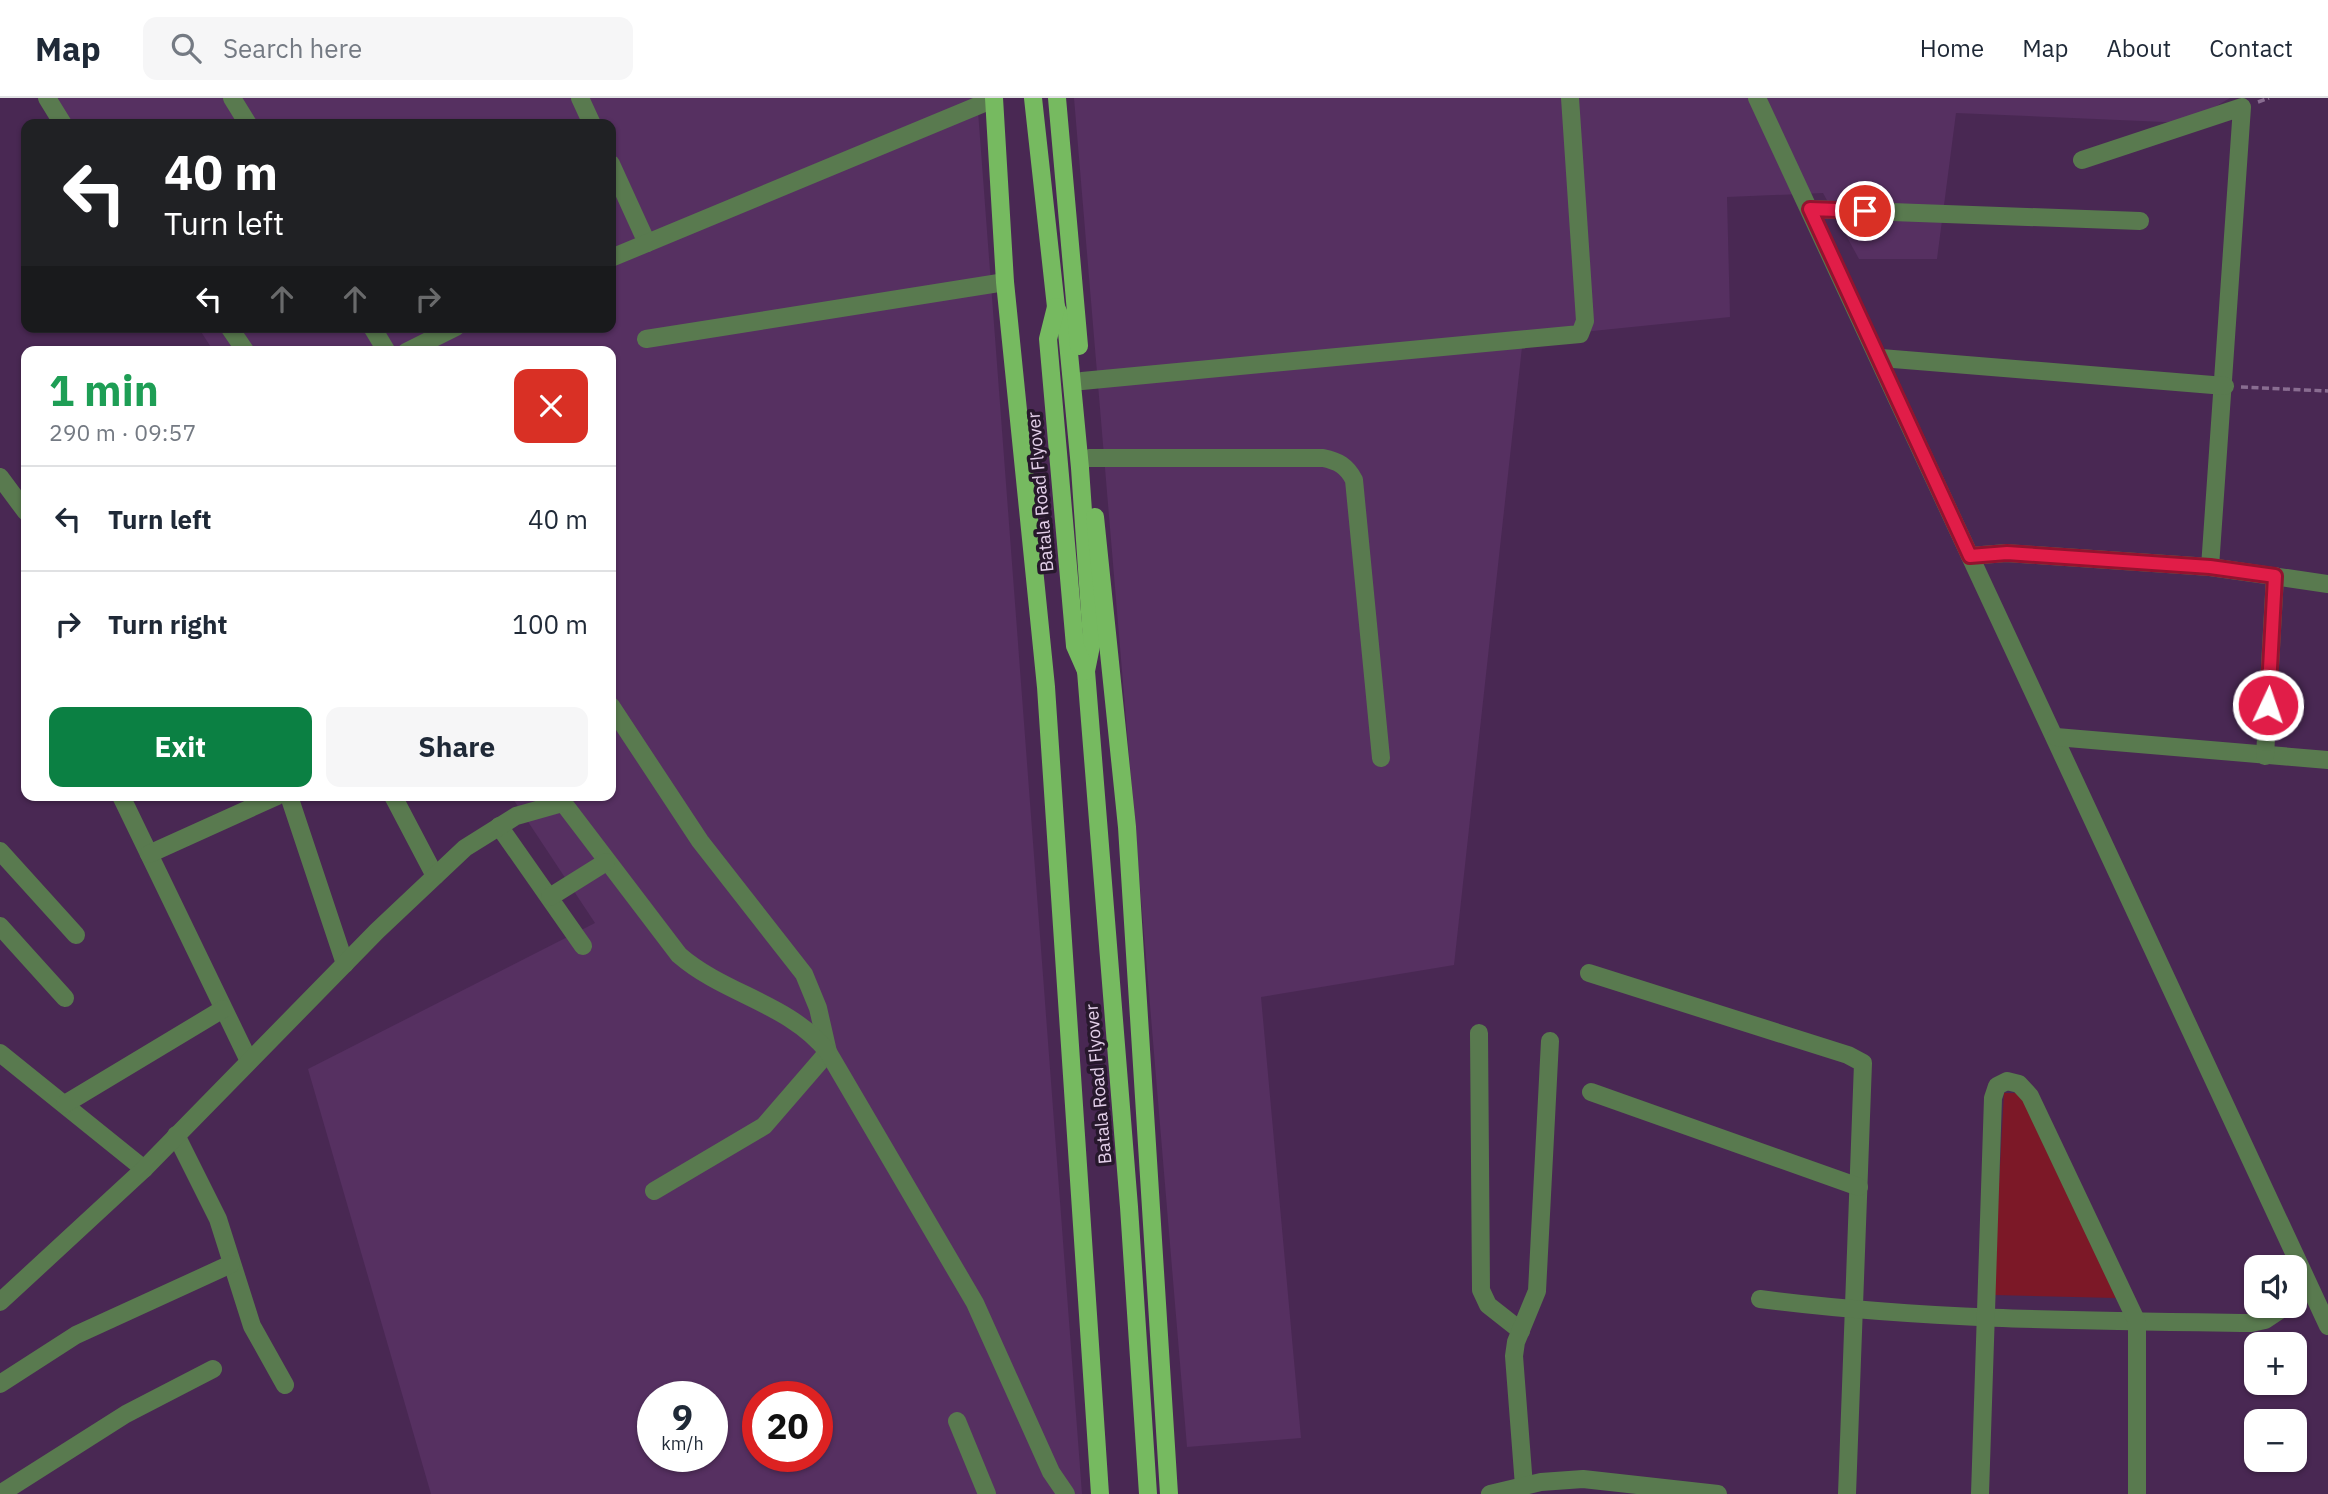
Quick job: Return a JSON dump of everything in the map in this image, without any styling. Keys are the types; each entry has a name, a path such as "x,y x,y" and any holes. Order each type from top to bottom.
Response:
{"main road":[{"name":"Batala Road Flyover","path":"1033,98 1056,307 1048,339 1075,646 1086,671 1129,1207 1148,1494"},
{"path":"1057,98 1126,827 1169,1494"},
{"path":"994,99 1005,282 1046,687 1100,1494"}],"street":[{"path":"47,98 60,119"},
{"path":"232,98 245,119"},
{"path":"580,98 590,119"},
{"path":"1082,381 1580,334 1585,321 1570,98"},
{"path":"1757,98 1881,358 1970,556 2056,737 2285,1255"},
{"path":"616,256 994,99"},
{"path":"2082,160 2242,107 2225,386 2210,567"},
{"path":"616,175 647,243"},
{"path":"1810,209 2140,221"},
{"path":"646,339 1005,282"},
{"path":"418,346 444,333"},
{"path":"1881,358 2225,386"},
{"path":"1089,458 1323,458 1342,464 1349,470 1354,480 1381,758"},
{"path":"0,477 21,505"},
{"path":"1970,556 2007,553 2210,567 2328,584"},
{"path":"2265,756 2275,576"},
{"path":"616,714 694,832 804,974 818,1008 828,1052"},
{"path":"2056,737 2328,760"},
{"path":"123,801 248,1062"},
{"path":"149,854 266,801"},
{"path":"291,801 345,964"},
{"path":"396,801 435,876"},
{"path":"0,1302 144,1169 345,964 465,848 516,816 557,801"},
{"path":"561,801 679,955 705,975 790,1016 805,1026 828,1052 975,1303 1051,1472 1066,1494"},
{"path":"499,826 583,946"},
{"path":"0,851 76,935"},
{"path":"550,897 606,862"},
{"path":"0,926 65,998"},
{"path":"1589,974 1847,1055 1863,1063 1847,1494"},
{"path":"65,1104 223,1009"},
{"path":"1479,1033 1481,1290 1488,1305 1521,1331"},
{"path":"1524,1486 1514,1356 1537,1291 1550,1041"},
{"path":"654,1191 764,1126 828,1052"},
{"path":"0,1053 144,1169"},
{"path":"1980,1494 1993,1098 1997,1086 2007,1081 2019,1084 2030,1096 2137,1322 2137,1494"},
{"path":"1591,1092 1859,1187"},
{"path":"176,1135 218,1219 252,1326 285,1385"},
{"path":"0,1384 76,1335 231,1264"},
{"path":"1760,1299 1854,1311 1986,1319 2250,1324 2268,1318"},
{"path":"2307,1300 2328,1326"},
{"path":"0,1494 126,1414 213,1369"},
{"path":"957,1421 987,1494"},
{"path":"1490,1494 1563,1479 1631,1488 1718,1494"}],"path":[{"path":"2225,386 2328,391"}],"shaded area":[{"path":"44,98 977,98 1082,1494 431,1494 308,1069 595,923 514,801 616,801 616,346 210,346 202,333 616,333 616,119 59,119"},
{"path":"1074,98 2230,98 2188,123 1956,113 1937,259 1859,259 1823,193 1727,197 1730,317 1523,338 1454,965 1261,997 1301,1438 1187,1447"},
{"path":"2004,1093 2026,1093 2116,1298 1993,1295"}],"route":[{"path":"1865,211 1810,209 1970,556 2007,553 2210,567 2275,576 2268,705"}]}
